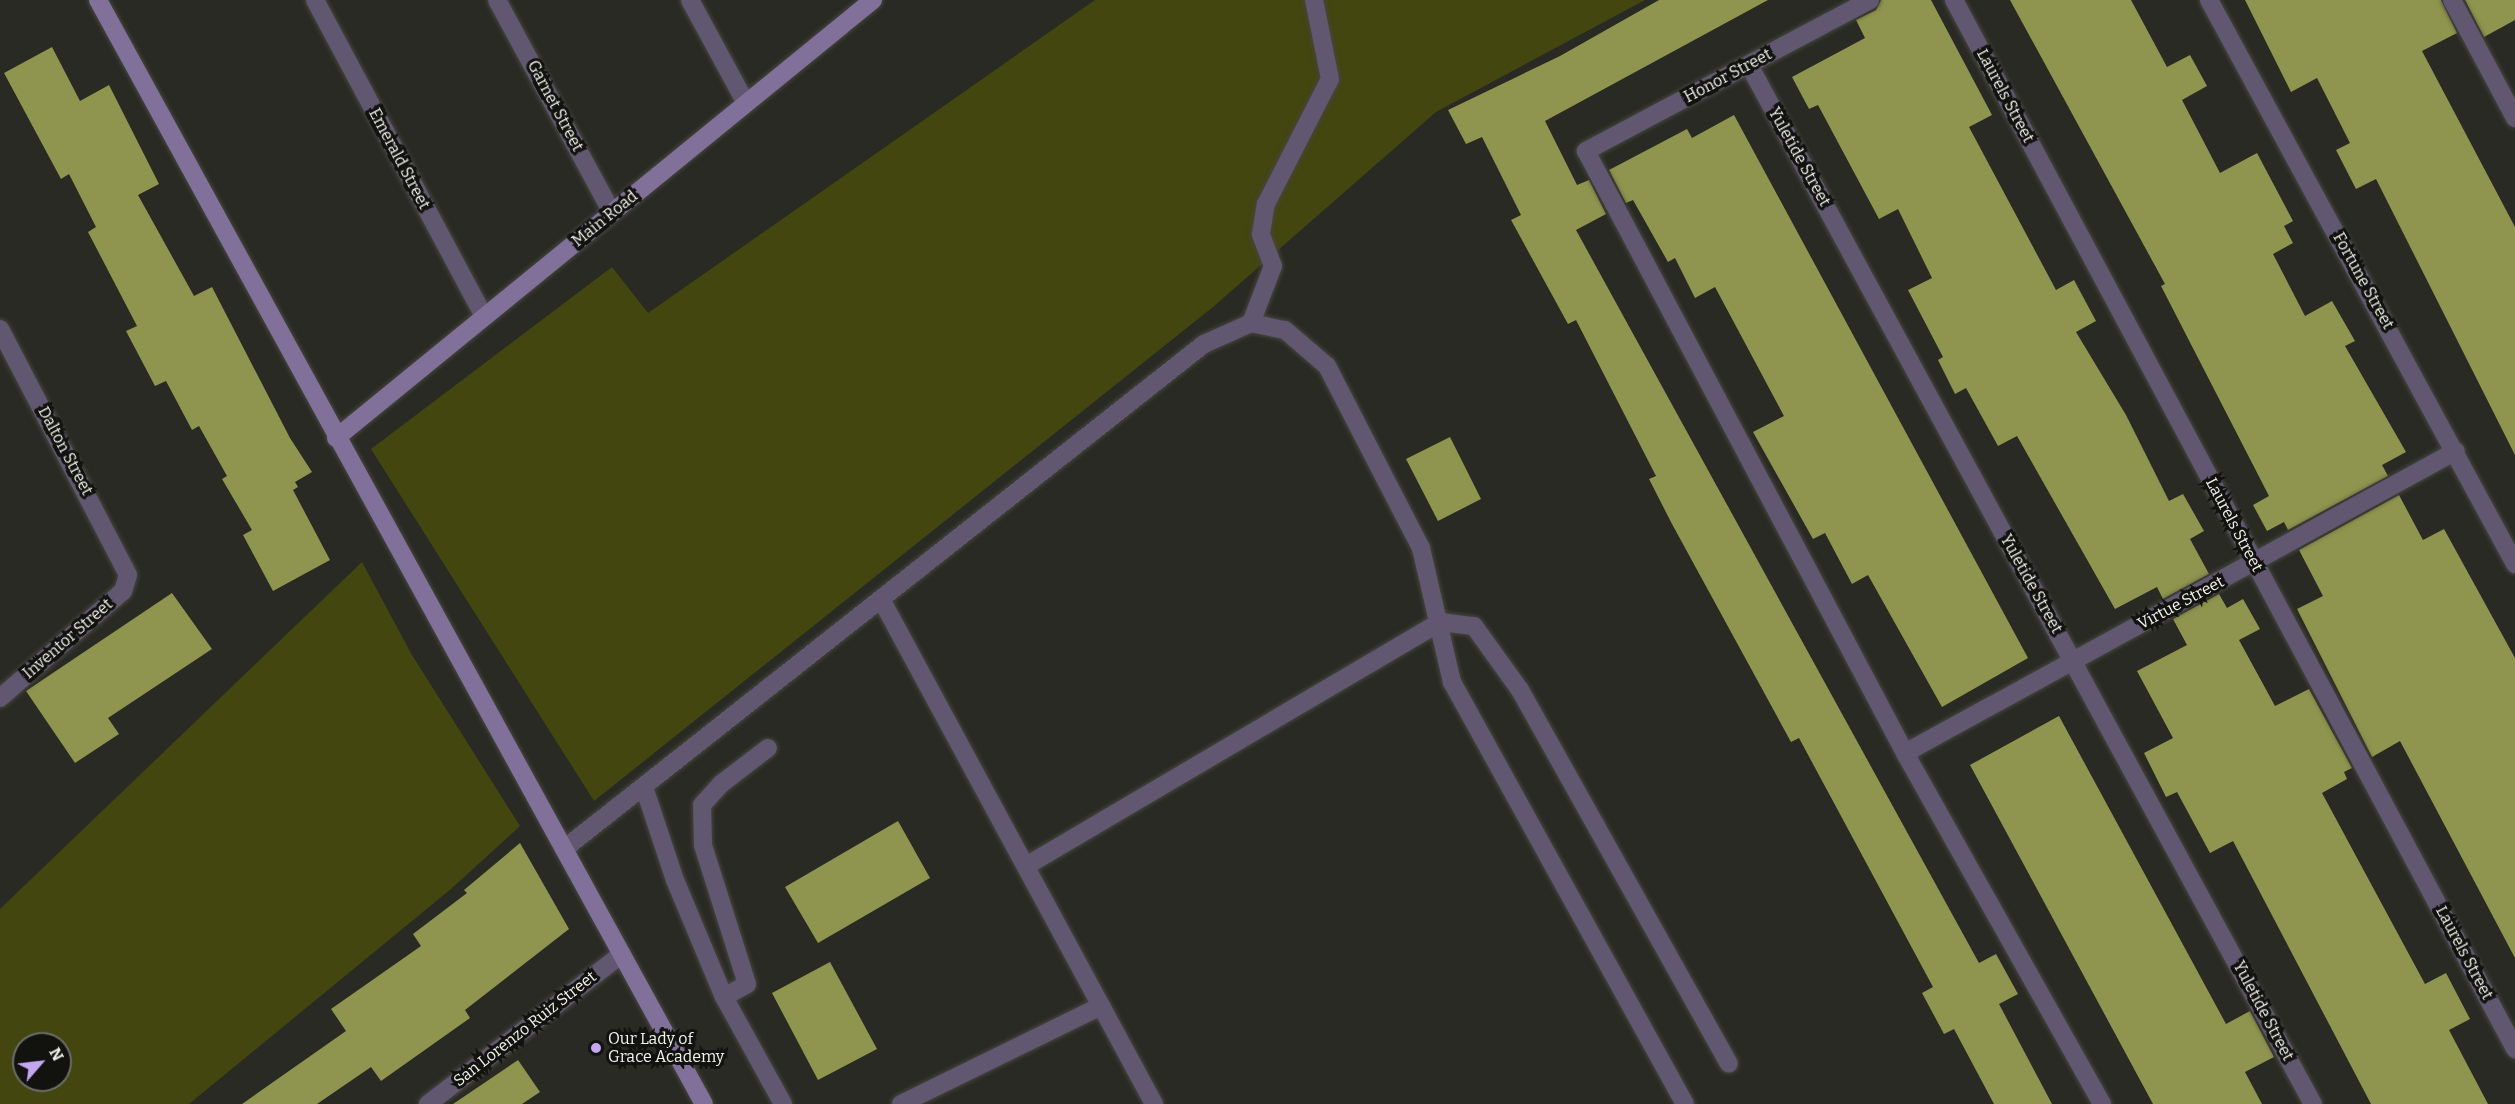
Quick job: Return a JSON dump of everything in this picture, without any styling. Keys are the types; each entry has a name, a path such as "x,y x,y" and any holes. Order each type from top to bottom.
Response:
{"street":[{"path":"98,0 336,438 704,1104"},
{"name":"Emerald Street","path":"315,0 484,317"},
{"name":"Garnet Street","path":"497,0 612,213"},
{"path":"690,0 746,103"},
{"name":"Main Road","path":"336,438 873,0"},
{"path":"1251,323 1273,266 1260,234 1266,204 1330,79 1314,0"},
{"name":"Honor Street","path":"1870,0 1586,151 1905,753"},
{"name":"Laurels Street","path":"1954,0 2515,1049"},
{"name":"Fortune Street","path":"2209,0 2456,451 2515,564"},
{"path":"2452,0 2515,118"},
{"name":"Yuletide Street","path":"1749,65 2313,1104"},
{"path":"564,849 1204,344 1251,323 1285,330 1327,366 1421,548 1440,622 1452,682 1685,1104"},
{"name":"Dalton Street","path":"0,329 128,575"},
{"name":"Virtue Street","path":"1905,753 2255,564 2456,451"},
{"name":"Inventor Street","path":"0,698 123,591 128,575"},
{"path":"881,599 1154,1104"},
{"path":"1026,866 1440,622 1474,626 1520,690 1730,1064"},
{"path":"724,997 747,984 703,845 702,805 768,748"},
{"path":"1905,753 2102,1104"},
{"path":"644,787 675,880 724,997 783,1104"},
{"name":"San Lorenzo Ruiz Street","path":"428,1104 622,954"},
{"path":"901,1104 1101,1006"}],"shaded area":[{"path":"1095,0 1645,0 1436,112 1213,307 594,801 371,449 612,267 648,313"},
{"path":"362,562 412,655 520,826 451,889 189,1104 0,1104 0,909"}],"building":[{"path":"1659,0 1768,0 1545,121 1577,185 1589,180 1606,214 1576,230 1979,963 1996,954 2018,994 1999,1004 2052,1104 1994,1104 1954,1029 1944,1034 1922,993 1933,987 1799,738 1791,742 1672,524 1649,479 1656,476 1576,320 1568,324 1511,220 1521,215 1482,137 1466,144 1448,110 1560,56"},
{"path":"1881,0 1931,0 1992,115 1969,127 2056,290 2074,280 2096,321 2076,332 2126,415 2169,501 2183,494 2204,531 2190,539 2209,574 2163,599 2157,587 2115,609 2017,436 1998,446 1966,388 1955,394 1938,360 1943,357 1908,290 1932,278 1898,209 1879,219 1818,105 1809,109 1792,77 1865,38 1856,20 1876,10"},
{"path":"2010,0 2131,0 2167,67 2190,55 2207,86 2182,100 2220,173 2257,153 2293,221 2284,226 2293,243 2273,254 2305,316 2332,301 2355,341 2345,346 2406,452 2382,465 2388,476 2288,530 2284,522 2267,531 2253,505 2269,496 2161,286 2165,284"},
{"path":"2245,0 2441,0 2457,33 2422,51 2515,227 2515,455 2376,179 2356,189 2336,150 2350,143 2317,78 2291,92"},
{"path":"2465,0 2515,0 2515,20 2484,37"},
{"path":"52,47 80,101 109,85 159,184 138,195 194,296 212,287 290,438 312,472 295,482 298,487 293,490 330,560 273,591 243,535 252,530 222,479 227,476 199,426 192,430 166,381 155,386 126,331 137,326 88,232 96,227 69,174 61,179 4,73"},
{"path":"1734,115 2028,658 1942,707 1868,575 1852,584 1825,533 1813,539 1753,432 1784,416 1715,287 1695,298 1675,258 1668,262 1633,200 1626,203 1609,170 1687,129 1692,138"},
{"path":"1450,437 1481,499 1438,521 1406,459"},
{"path":"2399,495 2423,540 2444,529 2515,658 2515,958 2400,741 2372,757 2297,609 2323,596 2299,550"},
{"path":"172,593 212,649 108,718 119,734 75,763 26,691"},
{"path":"2219,594 2227,608 2243,599 2260,629 2239,640 2275,706 2309,689 2352,768 2344,772 2347,779 2322,793 2425,984 2446,973 2470,1019 2449,1030 2488,1104 2371,1104 2233,841 2210,853 2177,792 2166,797 2144,753 2173,738 2137,671 2187,645 2173,619"},
{"path":"2059,716 2226,1024 2250,1011 2274,1057 2245,1072 2262,1104 2153,1104 1970,765"},
{"path":"898,821 930,878 818,943 785,887"},
{"path":"520,843 569,929 465,1010 470,1018 381,1081 371,1067 317,1104 242,1104 346,1031 331,1009 421,946 413,934 467,893 464,890"},
{"path":"830,962 877,1049 818,1080 772,993"},
{"path":"518,1060 540,1092 522,1104 453,1104"}],"place":[{"name":"Our Lady of Grace Academy","path":"596,1048"}]}
